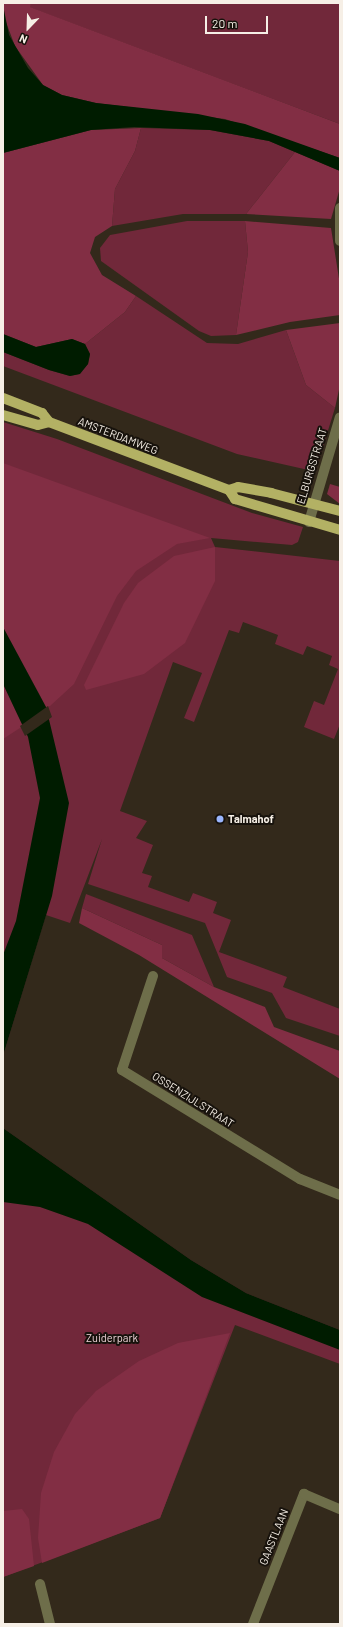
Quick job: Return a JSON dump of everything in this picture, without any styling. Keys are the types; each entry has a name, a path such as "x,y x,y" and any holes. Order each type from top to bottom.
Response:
{"main road":[{"name":"AMSTERDAMWEG","path":"3,398 42,413 49,422 230,490 238,487 340,511"},
{"path":"3,415 38,425 49,422"},
{"name":"AMSTERDAMWEG","path":"230,490 234,499 340,530"}],"street":[{"path":"340,208 340,241"},
{"name":"ELBURGSTRAAT","path":"309,522 313,504 340,417"},
{"name":"OSSENZIJLSTRAAT","path":"153,976 122,1070 300,1179 340,1194"},
{"name":"GAASTLAAN","path":"253,1624 304,1494 340,1509"},
{"path":"40,1584 50,1624"}],"green space":[{"path":"31,3 340,3 340,124 29,7"},
{"path":"141,128 210,130 269,141 295,152 246,214 183,214 112,226 115,189 135,151"},
{"path":"187,221 245,221 248,252 236,335 211,336 199,331 101,261 100,248 110,235"},
{"path":"136,296 207,343 238,344 286,330 306,385 335,408 316,469 304,469 237,454 3,366 3,352 49,370 70,376 79,374 88,364 90,354 85,344 125,312"},
{"path":"3,422 57,439 252,513 303,527 298,542 292,545 211,538 215,547 340,561 340,724 334,739 304,727 314,701 324,705 338,669 329,665 332,656 307,646 303,655 275,644 278,635 243,622 239,633 229,630 194,722 184,718 202,673 173,662 120,811 147,821 136,838 153,845 142,873 152,876 148,887 189,902 193,893 217,902 213,913 231,920 219,952 287,977 283,987 340,1009 340,1036 286,1018 272,993 227,977 205,923 88,884 102,839 70,923 46,915 3,1056"},
{"path":"86,894 192,935 214,987 162,958 162,945 82,908"},
{"name":"Zuiderpark","path":"3,1128 191,1260 246,1293 340,1330 340,1364 235,1325 160,1518 3,1577"}],"shaded area":[{"path":"3,3 31,3 30,7 340,124 340,158 225,119 96,103 62,95 43,85 15,46 4,17"},
{"path":"3,5 9,35 28,68 43,85 62,95 96,103 198,114 245,124 340,158 340,171 269,141 210,130 134,127 91,130 3,153"},
{"path":"141,128 135,151 115,189 112,226 95,237 90,253 102,275 136,296 125,312 85,344 72,339 36,347 3,334 3,153 91,130"},
{"path":"295,152 340,171 340,188 331,219 246,214"},
{"path":"245,221 331,228 340,285 340,315 290,322 236,335 248,252"},
{"path":"340,323 340,385 335,408 306,385 286,330"},
{"path":"3,334 36,347 72,339 85,344 90,354 88,364 80,374 70,376 49,370 3,352"},
{"path":"3,463 210,538 177,544 136,571 117,596 74,684 50,706 46,707 3,627"},
{"path":"330,484 340,487 340,504 327,494"},
{"path":"215,547 215,581 185,643 144,674 86,690 84,685 124,603 138,583 174,556"},
{"path":"3,627 46,707 69,803 52,896 3,1056 3,955 16,921 40,798 28,737 3,684"},
{"path":"3,684 23,726 3,739"},
{"path":"82,908 162,945 162,958 214,987 265,1007 274,1027 340,1051 340,1079 139,955 79,923"},
{"path":"3,1128 191,1260 246,1293 340,1330 340,1350 202,1297 88,1224 40,1207 3,1202"},
{"path":"230,1333 160,1518 42,1563 38,1538 41,1493 54,1452 75,1414 96,1391 139,1361 178,1343"},
{"path":"22,1509 29,1519 34,1566 3,1577 3,1511"}],"pier":[{"path":"48,706 52,717 25,736 20,726"}],"place":[{"name":"Talmahof","path":"220,819"}]}
